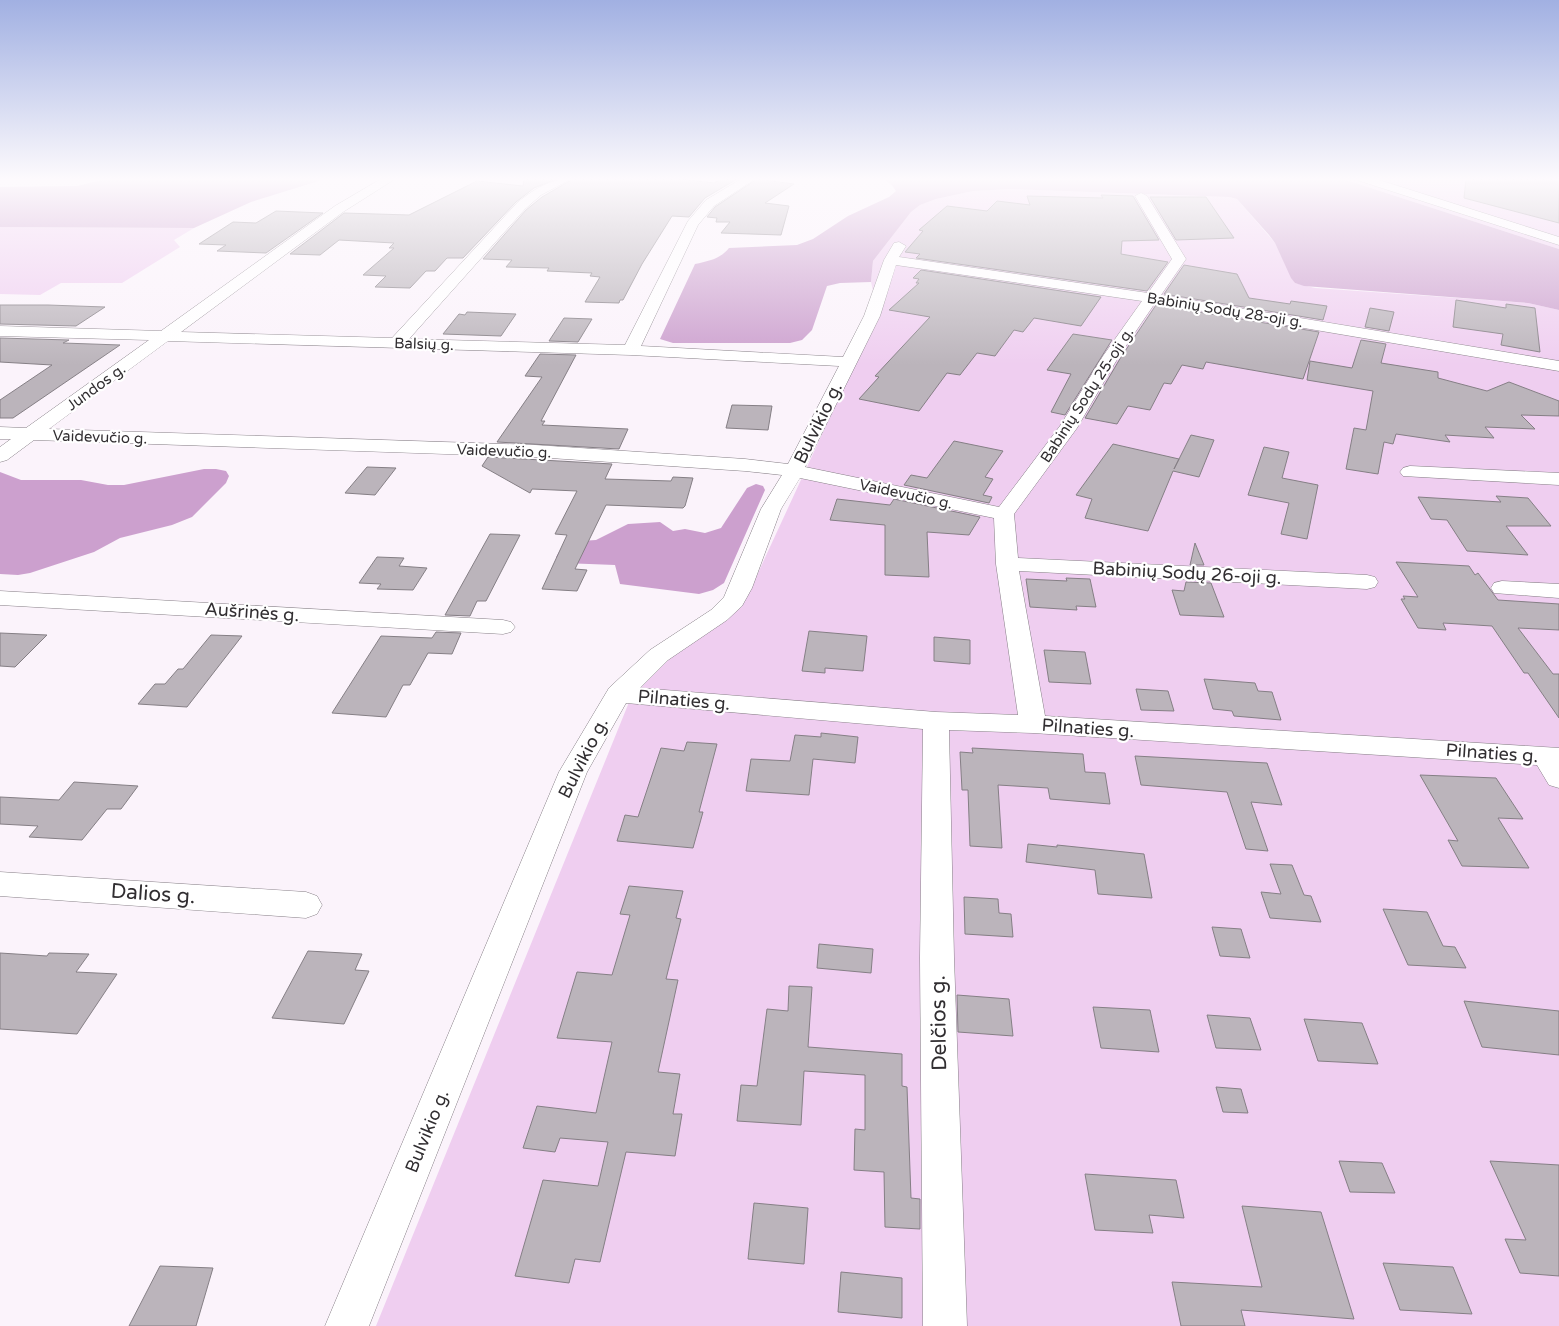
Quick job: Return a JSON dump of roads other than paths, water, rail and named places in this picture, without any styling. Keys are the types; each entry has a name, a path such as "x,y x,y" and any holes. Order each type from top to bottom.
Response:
{"street":[{"name":"Jundos g.","path":"0,456 168,336 296,241"},
{"path":"395,344 489,241"},
{"path":"631,350 684,241"},
{"name":"Babinių Sodų 25-oji g.","path":"1004,514 1068,428 1111,356 1179,259 1169,241"},
{"name":"Babinių Sodų 28-oji g.","path":"895,253 1559,366"},
{"name":"Bulvikio g.","path":"347,1326 573,772 618,694 659,654 719,614 734,601 741,588 771,509 794,471 847,362 872,316 895,253"},
{"name":"Balsių g.","path":"0,331 631,350 821,359 847,362"},
{"name":"Vaidevučio g.","path":"0,433 534,451 745,465 794,471 1004,514"},
{"path":"1410,472 1559,479"},
{"path":"1004,514 1007,564 1034,724"},
{"name":"Babinių Sodų 26-oji g.","path":"1007,564 1367,582"},
{"path":"1502,588 1559,592"},
{"name":"Aušrinės g.","path":"0,598 503,627"},
{"name":"Pilnaties g.","path":"618,694 936,721 1034,724 1554,764"},
{"name":"Delčios g.","path":"936,721 937,958 945,1326"},
{"name":"Dalios g.","path":"0,884 306,905"}]}
